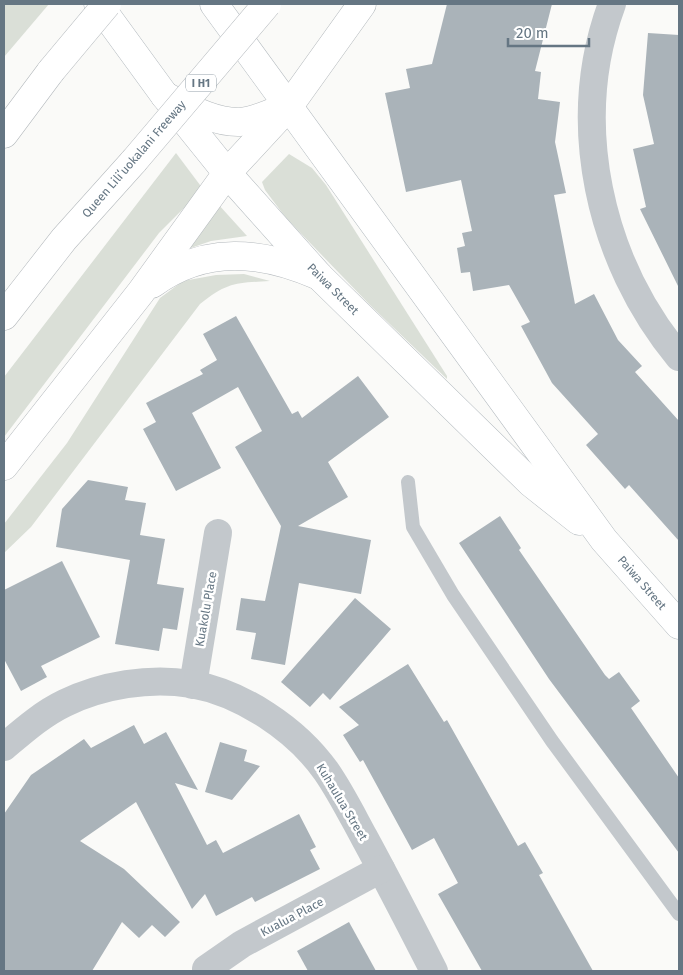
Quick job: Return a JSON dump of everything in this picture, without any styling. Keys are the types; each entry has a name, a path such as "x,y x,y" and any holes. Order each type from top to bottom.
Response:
{"main road":[{"name":"Paiwa Street","path":"98,4 165,96 227,173 319,276 531,484 604,540"},
{"path":"4,134 51,71 107,4"},
{"name":"Paiwa Street","path":"214,4 604,540 679,625"},
{"name":"Queen Liliʻuokalani Freeway","path":"4,316 64,239 134,161 267,4"},
{"path":"4,466 141,292 227,173 289,106 362,4"},
{"path":"165,96 215,118 239,122 255,119 289,106"},
{"path":"141,292 169,271 190,263 226,256 269,258 291,264 319,276"}],"street":[{"path":"612,4 604,24 595,66 591,108 599,196 617,252 640,300 679,357"},
{"name":"Kuakolu Place","path":"193,685 218,533"},
{"name":"Kuhaulua Street","path":"4,747 29,726 65,703 100,690 133,684 170,682 193,685 228,696 255,709 285,729 326,770 382,869 434,971"},
{"name":"Kualua Place","path":"206,970 242,944 382,869"}],"lane":[{"path":"408,482 413,527 453,595 601,810 679,914"}],"shaded area":[{"path":"4,4 49,4 4,57"},
{"path":"176,153 203,189 159,233 4,437 4,377"},
{"path":"289,154 312,168 326,185 447,376 447,379 370,305 286,218 265,190 262,182"},
{"path":"218,204 247,236 211,241 185,250"},
{"path":"244,274 270,281 232,285 218,291 200,304 31,527 4,553 4,524 67,443 160,298 183,281 216,275"}],"building":[{"path":"447,4 552,4 535,71 541,72 538,99 560,102 555,142 566,193 554,195 575,304 594,294 618,340 642,366 635,372 679,421 679,541 629,485 625,489 586,445 598,434 552,383 521,326 530,322 509,285 473,291 470,272 461,273 457,248 465,246 462,233 472,231 461,180 406,192 385,93 410,88 406,69 432,64"},
{"path":"648,33 679,35 679,288 640,209 646,207 633,149 654,144 643,95"},
{"path":"236,316 292,414 298,411 302,418 358,376 389,417 328,462 348,497 298,526 371,540 361,594 299,583 285,665 251,659 256,633 236,630 241,598 265,601 281,526 235,447 262,431 238,387 192,413 221,468 176,491 143,429 156,422 146,403 203,374 200,370 217,360 203,334"},
{"path":"88,480 128,487 125,500 146,503 140,535 165,539 157,584 184,588 177,630 163,628 159,651 115,644 130,560 56,547 62,509"},
{"path":"500,516 521,548 519,550 605,675 609,679 619,672 640,701 631,708 679,778 679,853 549,679 459,543"},
{"path":"62,561 100,637 41,666 47,677 21,691 4,659 4,590"},
{"path":"355,598 391,629 330,700 323,693 310,707 281,682"},
{"path":"408,664 444,722 447,720 518,846 525,842 543,873 539,875 593,971 482,971 438,894 458,883 434,838 412,850 363,760 360,762 343,735 359,725 339,707"},
{"path":"134,725 144,744 166,732 198,790 175,783 207,845 216,840 223,853 299,814 316,847 310,850 320,869 255,902 252,897 216,916 205,894 192,909 136,802 80,841 124,869 180,922 165,937 152,925 139,938 122,922 92,971 4,971 4,814 31,775 84,739 91,748"},
{"path":"220,742 247,750 244,761 260,766 232,800 205,792"},
{"path":"349,922 376,971 308,971 297,951"}]}
